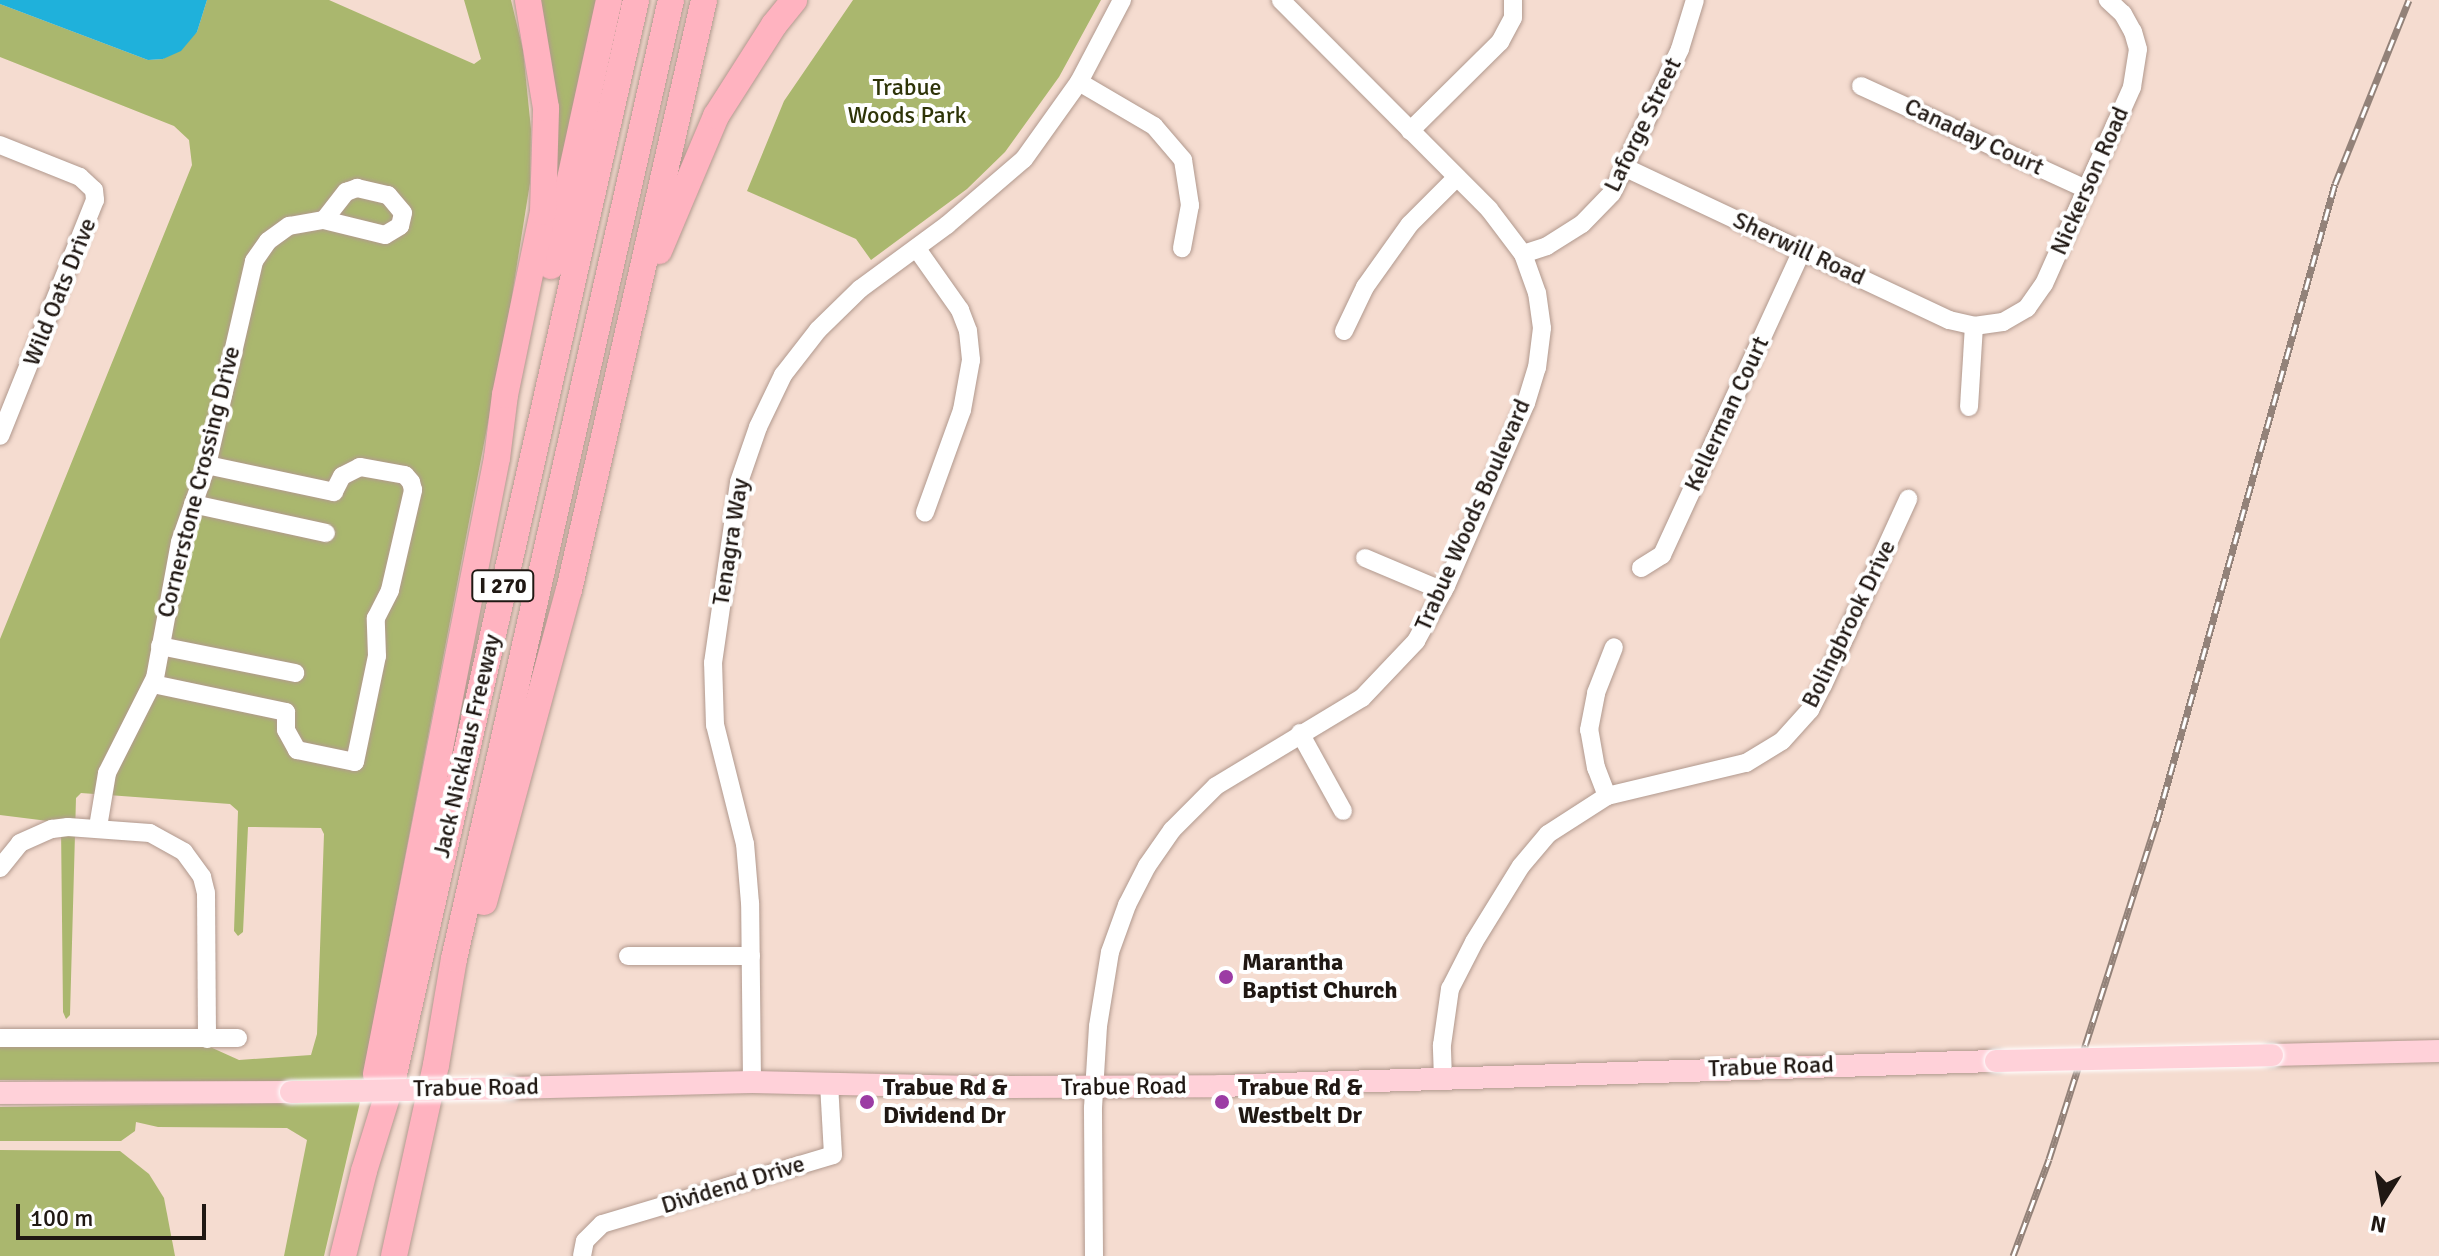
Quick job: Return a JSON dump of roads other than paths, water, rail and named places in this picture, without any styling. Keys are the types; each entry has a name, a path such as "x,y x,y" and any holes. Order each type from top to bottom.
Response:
{"highway":[{"path":"364,1171 377,1070 497,458 505,395 543,212 546,108 528,0"},
{"path":"497,458 519,397 546,293 609,0"},
{"name":"Jack Nicklaus Freeway","path":"343,1256 364,1171 394,1074 636,0"},
{"name":"Jack Nicklaus Freeway","path":"394,1256 436,1065 454,959 671,0"},
{"path":"436,1065 569,590 704,0"},
{"path":"630,320 716,116 774,25 794,0"}],"main road":[{"name":"Trabue Road","path":"0,1093 291,1092 752,1082 1095,1088 2439,1051"}],"street":[{"name":"Tenagra Way","path":"752,1082 751,956 745,844 715,725 713,663 739,482 758,427 783,375 809,341 860,289 917,249 1024,159 1079,82 1122,0"},
{"path":"1410,131 1500,42 1513,18 1513,0"},
{"name":"Laforge Street","path":"1523,254 1547,246 1582,224 1612,193 1680,49 1695,0"},
{"name":"Nickerson Road","path":"1974,326 2003,322 2027,308 2044,284 2137,69 2133,32 2123,14 2108,0"},
{"name":"Trabue Woods Boulevard","path":"1094,1256 1098,1026 1116,929 1147,866 1172,830 1216,786 1362,698 1416,641 1443,591 1526,403 1537,368 1542,328 1537,293 1523,254 1489,209 1289,3"},
{"path":"1079,82 1154,126 1183,160 1190,205 1182,248"},
{"name":"Canaday Court","path":"1861,86 2086,189"},
{"name":"Wild Oats Drive","path":"0,145 80,177 94,190 94,210 0,436"},
{"name":"Sherwill Road","path":"1626,168 1949,320 1974,326"},
{"path":"1344,331 1365,287 1410,224 1457,177"},
{"name":"Cornerstone Crossing Drive","path":"98,827 107,773 153,684 180,542 207,465 254,261 268,241 289,226 324,220"},
{"path":"917,249 960,310 968,331 971,360 962,410 925,512"},
{"name":"Kellerman Court","path":"1641,568 1662,555 1802,250"},
{"path":"1969,407 1974,326"},
{"path":"153,684 286,712 288,738 297,750 355,762 377,656 376,618 390,590 413,490 411,482 405,475 360,467 342,476 334,492 207,465"},
{"name":"Bolingbrook Drive","path":"1443,1079 1442,1045 1450,989 1514,876 1548,834 1607,796 1746,763 1782,741 1810,710 1908,499"},
{"path":"193,504 326,533"},
{"path":"1365,558 1443,591"},
{"path":"160,646 295,673"},
{"path":"1607,796 1596,768 1589,730 1596,693 1614,647"},
{"path":"1300,733 1343,811"},
{"path":"0,868 20,843 52,829 98,827 137,830 162,838 184,852 202,877 206,893 207,1039"},
{"path":"628,956 751,956"},
{"path":"0,1038 238,1038"},
{"name":"Dividend Drive","path":"582,1256 585,1241 602,1224 833,1155 829,1084"}],"water":[{"path":"0,0 207,0 197,32 181,51 163,59 148,60 0,4"}],"railway":[{"path":"2013,1256 2049,1159 2157,821 2335,184 2409,0"}],"place":[{"name":"Marantha Baptist Church","path":"1226,977"},
{"name":"Trabue Rd & Dividend Dr","path":"867,1102"},
{"name":"Trabue Rd & Westbelt Dr","path":"1222,1102"}],"park label":[{"name":"Trabue Woods Park","path":"907,102"}]}
